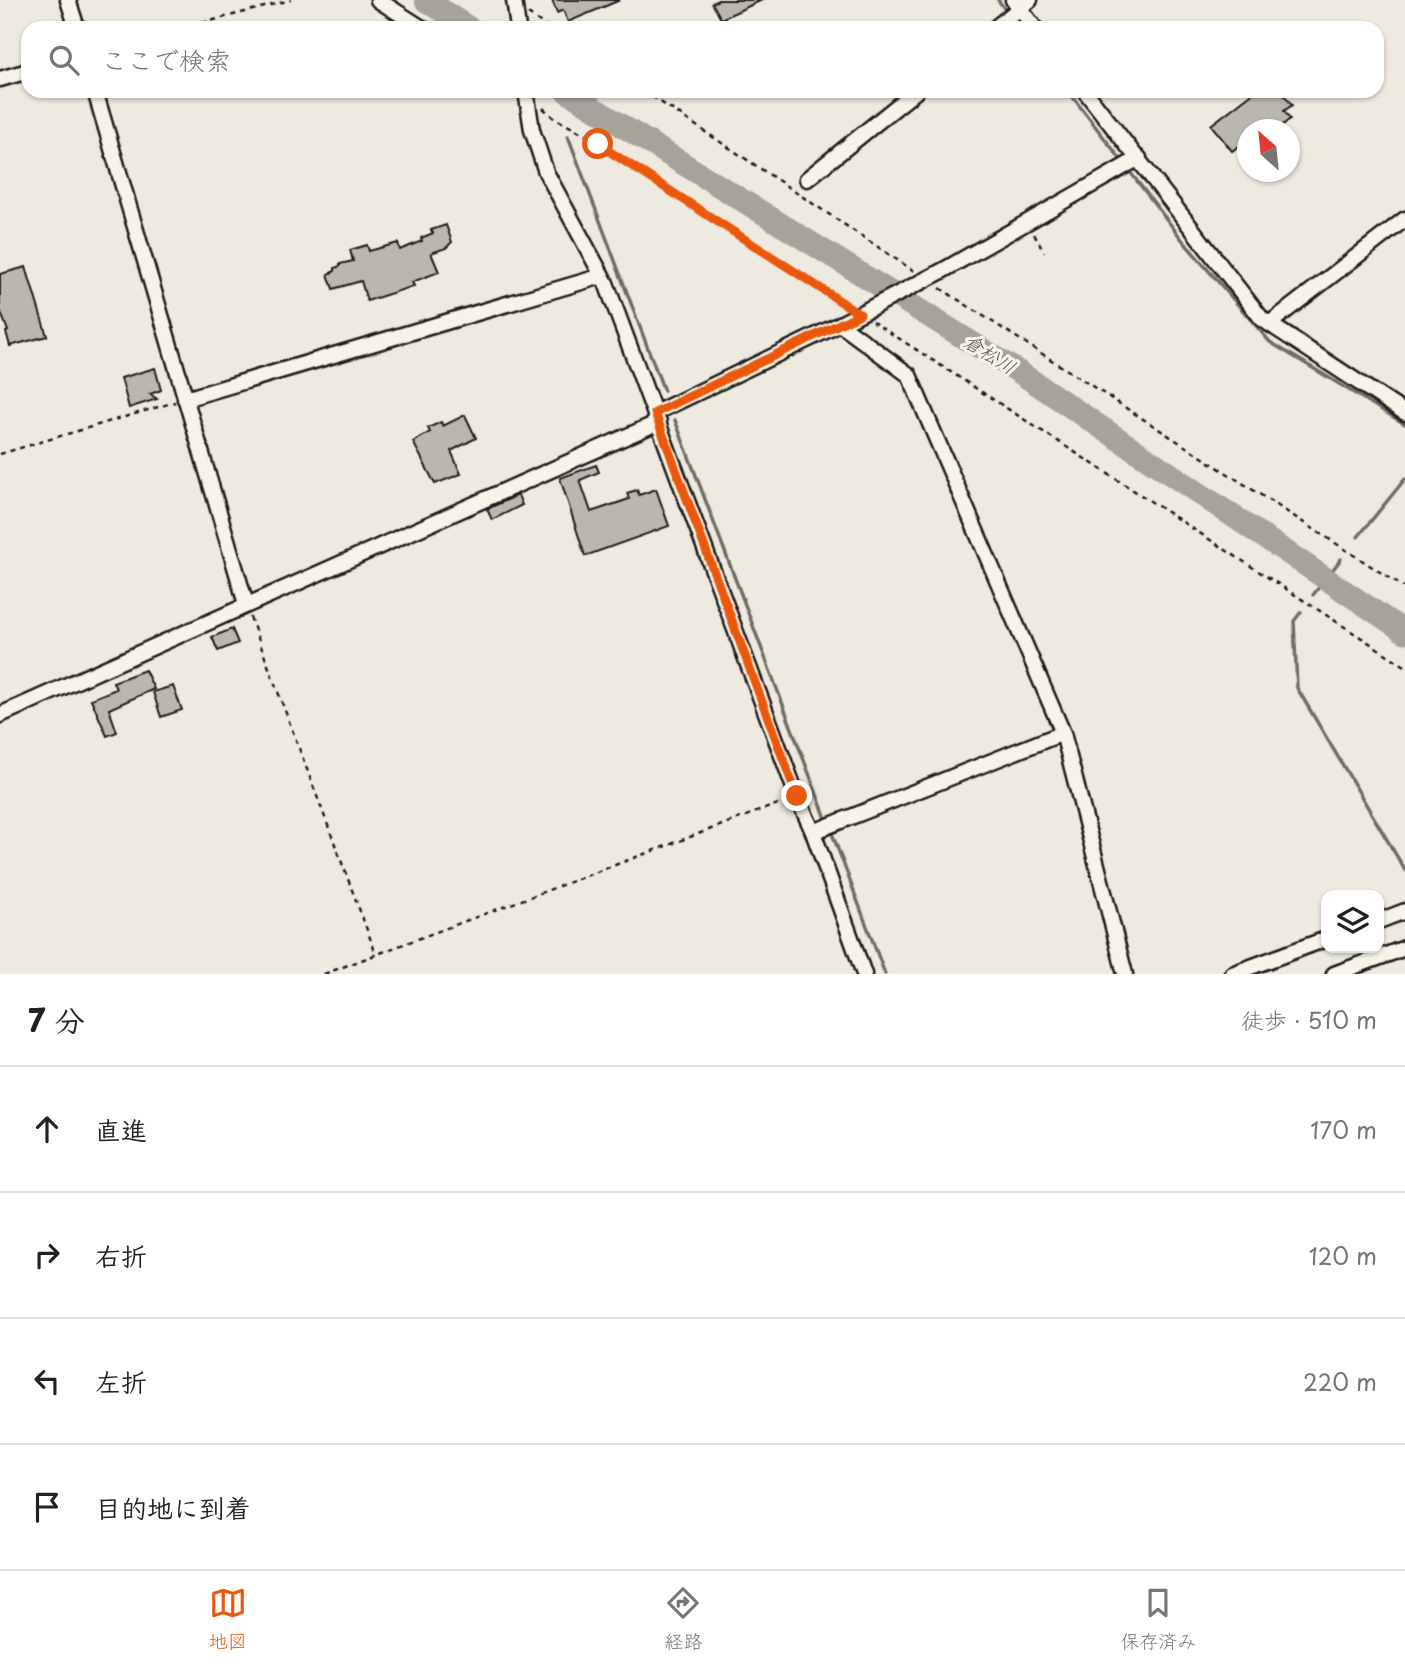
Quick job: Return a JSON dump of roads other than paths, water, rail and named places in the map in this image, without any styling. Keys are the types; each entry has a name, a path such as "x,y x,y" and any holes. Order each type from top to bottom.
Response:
{"street":[{"path":"68,0 75,21"},
{"path":"378,0 411,21"},
{"path":"515,3 517,21"},
{"path":"1002,21 1021,3 1031,21"},
{"path":"0,79 21,73"},
{"path":"97,98 246,604"},
{"path":"525,98 532,130 546,172 602,276 797,796 817,830 864,974"},
{"path":"807,179 907,98"},
{"path":"1090,98 1135,160 1244,297 1269,324 1405,413"},
{"path":"0,715 657,418 942,271 1135,160"},
{"path":"1269,324 1405,219"},
{"path":"185,399 602,276"},
{"path":"840,324 909,375 1063,733 1125,974"},
{"path":"817,830 1063,733"},
{"path":"1384,918 1405,911"},
{"path":"1232,974 1321,941"},
{"path":"1334,974 1405,948"}],"waterway":[{"name":"倉松川","path":"426,0 458,21"},
{"path":"998,0 1007,12"},
{"name":"倉松川","path":"577,98 1019,372 1405,632"},
{"path":"1073,98 1122,161"},
{"path":"568,136 664,391"},
{"path":"1127,168 1184,242 1270,342 1405,424"},
{"path":"675,420 827,821"},
{"path":"1358,537 1405,479"},
{"name":"倉松川","path":"1313,595 1341,559"},
{"path":"1301,612 1294,621 1297,688 1405,870"},
{"path":"830,828 885,974"}]}
